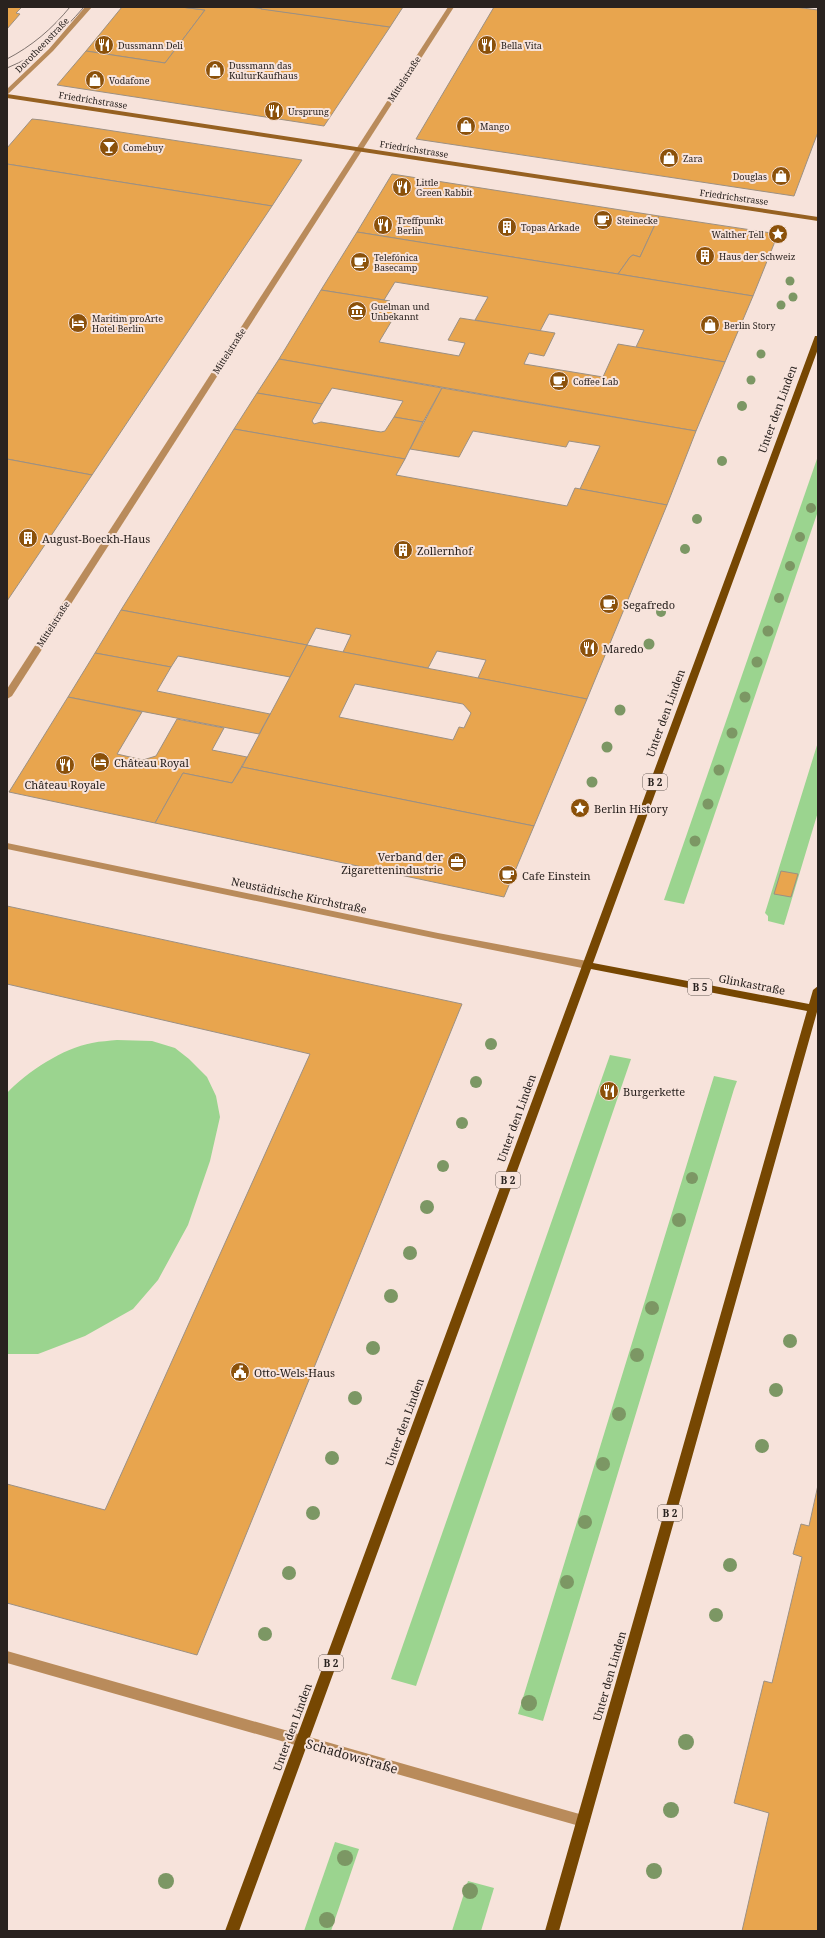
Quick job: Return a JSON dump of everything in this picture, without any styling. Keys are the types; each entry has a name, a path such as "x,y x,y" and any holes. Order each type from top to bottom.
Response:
{"main road":[{"name":"Friedrichstrasse","path":"7,96 818,219"},
{"name":"Unter den Linden","path":"232,1931 818,338"},
{"name":"Glinkastraße","path":"587,965 815,1009"},
{"name":"Unter den Linden","path":"552,1931 815,1009 818,990"}],"street":[{"name":"Dorotheenstraße","path":"7,93 56,45 89,7"},
{"name":"Mittelstraße","path":"7,696 450,7"},
{"name":"Neustädtische Kirchstraße","path":"7,846 438,936 587,965"},
{"name":"Schadowstraße","path":"7,1656 301,1742 583,1821"}],"green space":[{"path":"818,456 818,511 684,904 664,900"},
{"path":"818,742 818,812 784,925 768,921 768,916 765,913"},
{"path":"117,1040 152,1041 175,1048 189,1059 207,1077 216,1096 220,1117 210,1161 188,1225 158,1280 133,1309 85,1336 38,1354 7,1354 7,1093 35,1069 58,1055 95,1042"},
{"path":"610,1055 631,1059 416,1686 391,1679"},
{"path":"714,1076 737,1081 543,1721 518,1714"},
{"path":"335,1842 359,1849 331,1931 304,1931"},
{"path":"468,1881 494,1888 481,1931 452,1931"}],"building":[{"path":"7,7 22,7 16,13 20,14 7,29"},
{"path":"122,7 181,7 205,10 165,63 86,51"},
{"name":"Dussmann das KulturKaufhaus","path":"181,7 250,7 390,27 324,126 57,85 86,51 165,63 205,10"},
{"path":"262,7 403,7 390,27 261,9"},
{"path":"494,7 795,7 818,10 818,132 794,196 416,139"},
{"path":"32,119 302,160 272,206 7,164 7,148"},
{"path":"7,164 272,206 92,475 7,459"},
{"name":"Topas Arkade","path":"392,174 659,216 640,257 633,255 630,257 618,274 357,232"},
{"name":"Haus der Schweiz","path":"659,216 778,234 753,296 618,274 630,257 633,255 640,257"},
{"path":"357,232 753,296 725,362 636,347 644,330 549,314 540,331 475,320 488,297 395,282 384,300 321,290"},
{"path":"321,290 390,301 390,306 400,307 379,342 459,356 465,343 448,340 460,318 555,333 544,356 529,353 524,364 603,377 618,344 725,362 696,431 279,359"},
{"path":"279,359 442,388 423,422 394,417 403,401 332,388 322,404 257,393"},
{"path":"442,388 696,431 667,505 580,489 600,446 569,441 566,447 473,431 459,457 410,449"},
{"path":"257,393 322,404 312,421 314,424 321,422 381,432 385,431 394,417 423,422 405,459 234,429"},
{"name":"Zollernhof","path":"234,429 405,459 396,475 567,506 575,488 667,505 587,699 478,678 486,660 437,651 428,668 343,652 351,635 316,628 307,645 121,610"},
{"name":"August-Boeckh-Haus","path":"7,459 92,475 7,601"},
{"path":"121,610 307,645 290,677 178,656 171,667 95,653"},
{"path":"307,645 587,699 534,826 242,767","holes":["355,684 463,704 471,713 464,728 459,727 453,740 339,717"]},
{"path":"95,653 171,667 157,691 270,714 259,734 68,697"},
{"path":"68,697 142,712 117,754 143,760 156,756 177,719 224,728 212,750 247,757 232,783 183,773 155,823 9,792"},
{"path":"242,767 534,826 504,897 155,823 183,773 232,783"},
{"path":"781,871 798,874 791,897 774,894"},
{"name":"Otto-Wels-Haus","path":"7,906 462,1004 197,1655 7,1603 7,1484 105,1510 310,1054 7,984"},
{"path":"818,1485 818,1931 742,1931 769,1813 734,1803 764,1681 772,1683 802,1557 793,1554 801,1524 809,1526"}],"tram line":[{"path":"7,59 41,36 56,23 70,7"},
{"path":"7,68 19,63 40,50 67,26 84,7"}],"place":[{"name":"Dussmann Deli","path":"104,45"},
{"name":"Bella Vita","path":"487,45"},
{"name":"Dussmann das KulturKaufhaus","path":"215,70"},
{"name":"Vodafone","path":"95,80"},
{"name":"Ursprung","path":"274,111"},
{"name":"Mango","path":"466,126"},
{"name":"Comebuy","path":"109,147"},
{"name":"Zara","path":"669,158"},
{"name":"Douglas","path":"781,176"},
{"name":"Little Green Rabbit","path":"402,187"},
{"name":"Steinecke","path":"603,220"},
{"name":"Treffpunkt Berlin","path":"383,225"},
{"name":"Topas Arkade","path":"507,227"},
{"name":"Walther Tell","path":"778,234"},
{"name":"Haus der Schweiz","path":"705,256"},
{"name":"Telefónica Basecamp","path":"360,262"},
{"name":"Guelman und Unbekannt","path":"357,311"},
{"name":"Maritim proArte Hotel Berlin","path":"78,323"},
{"name":"Berlin Story","path":"710,325"},
{"name":"Coffee Lab","path":"559,381"},
{"name":"August-Boeckh-Haus","path":"28,538"},
{"name":"Zollernhof","path":"403,550"},
{"name":"Segafredo","path":"609,604"},
{"name":"Maredo","path":"589,648"},
{"name":"Château Royal","path":"100,762"},
{"name":"Château Royale","path":"65,765"},
{"name":"Berlin History","path":"580,808"},
{"name":"Verband der Zigarettenindustrie","path":"457,862"},
{"name":"Cafe Einstein","path":"508,875"},
{"name":"Burgerkette","path":"609,1091"},
{"name":"Otto-Wels-Haus","path":"240,1372"}]}
